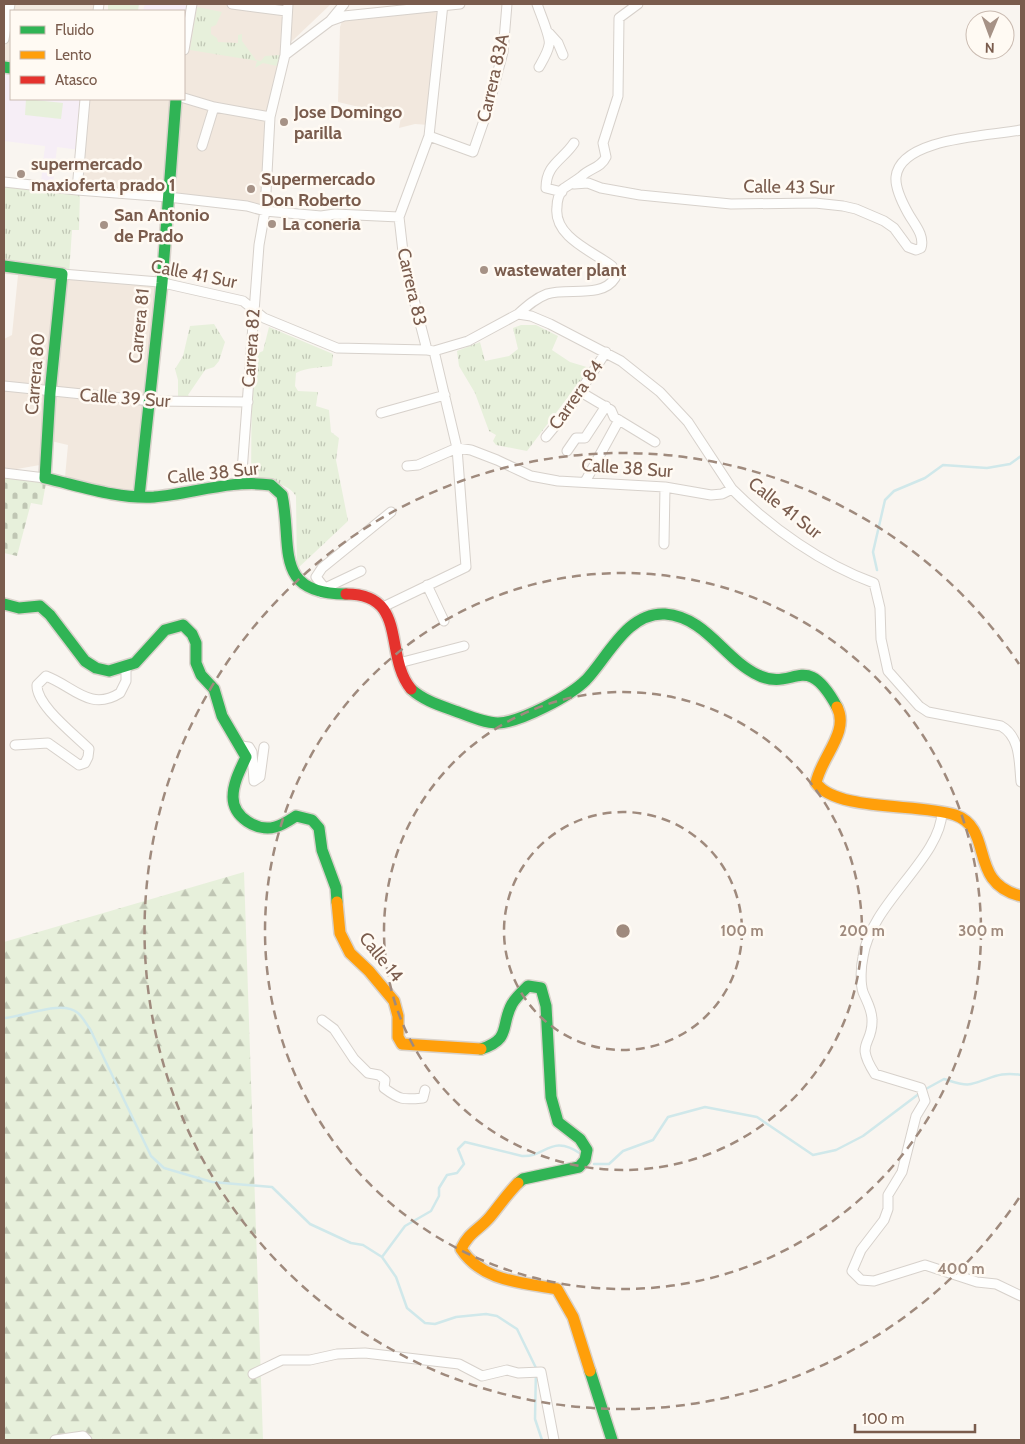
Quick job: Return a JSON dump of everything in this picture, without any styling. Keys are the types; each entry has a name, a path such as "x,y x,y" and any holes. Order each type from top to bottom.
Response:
{"street":[{"path":"4,39 10,4"},
{"path":"185,44 192,4"},
{"path":"234,4 287,7"},
{"path":"285,55 330,21 344,4"},
{"path":"330,21 344,16 443,4 460,4"},
{"name":"Carrera 83","path":"426,585 466,567 457,448 445,395 404,261 399,217 429,136 443,4"},
{"name":"Carrera 83A","path":"429,136 473,152 488,110 503,52 507,4"},
{"path":"537,4 544,28 558,43 563,55"},
{"path":"518,314 532,302 549,293 590,290 613,281 615,275 612,266 577,244 560,224 556,211 562,192 574,184 584,173 602,164 606,157 604,143 618,96 619,18 638,4"},
{"name":"Carrera 82","path":"242,485 253,311 259,245 265,211 270,117 285,55 287,7"},
{"path":"539,67 550,44 549,33"},
{"path":"185,98 214,107 270,117"},
{"path":"77,190 85,100"},
{"name":"Carrera 81","path":"139,497 162,283 176,100"},
{"path":"202,146 214,107"},
{"name":"Calle 43 Sur","path":"574,184 588,183 601,188 640,195 731,204 815,203 843,206 856,209 884,221 894,228 908,247 916,250 921,248 922,238 908,212 895,180 897,170 905,161 924,149 944,142 977,135 1021,130"},
{"path":"562,192 546,187 547,180 552,165 574,143"},
{"path":"4,182 169,197 247,206 265,211 321,216 335,214 399,217"},
{"name":"Calle 41 Sur","path":"4,266 62,274 162,283 242,301 264,318 337,348 430,350 468,341 518,314 531,316 550,324 606,352 641,376 675,406 732,489 797,543 857,577 874,583 880,608 881,639 888,671 919,706 928,712 1001,726 1008,730 1016,742 1021,782"},
{"name":"Carrera 80","path":"45,478 50,393 62,274"},
{"name":"Carrera 84","path":"546,436 565,414 606,352"},
{"name":"Calle 39 Sur","path":"4,386 50,393 149,401 248,402"},
{"path":"579,391 606,406 619,420 655,442"},
{"path":"381,412 445,395"},
{"path":"567,451 576,438 585,438 606,406"},
{"path":"585,482 619,420"},
{"path":"407,466 418,465 457,448"},
{"name":"Calle 38 Sur","path":"457,448 471,450 530,476 558,481 666,487 711,495 722,494 732,489"},
{"name":"Calle 38 Sur","path":"4,473 45,478 139,497 191,493 242,485 272,486 282,495 291,566 304,586 321,592"},
{"path":"664,544 666,487"},
{"path":"321,592 323,586 316,578 322,568 391,512"},
{"path":"321,592 361,571"},
{"path":"383,607 426,585 444,621"},
{"path":"321,592 332,595 360,592 375,599 383,607 390,624 406,684 424,698 486,723 509,723 578,686 638,620 648,616 669,614 689,621 757,675 768,678 806,675 816,678 822,684 841,712 842,723 840,735 825,756 819,770 816,783 821,790 835,797 855,802 942,812 966,820 976,835 994,883 1002,890 1021,896"},
{"path":"4,604 19,608 40,606 48,612 72,646 92,667 103,672 126,668 145,655 163,630 170,625 183,625 192,634 196,643 196,663 201,675 214,689 222,716 241,746 249,747 252,752 254,781 260,777 264,747"},
{"path":"399,663 464,646"},
{"path":"16,745 48,743 80,765 85,763 89,749 47,707 37,694 37,685 46,676 90,700 103,701 120,694 126,681 126,668"},
{"name":"Calle 14","path":"241,746 246,757 234,786 232,800 234,808 243,819 262,828 276,827 296,816 307,818 320,828 322,850 336,888 337,917 340,933 350,953 369,971 394,1001 398,1016 398,1037 402,1044 482,1049 497,1043 505,1032 512,1004 528,986 541,988 546,1006 551,1097 558,1122 580,1139 587,1150 585,1160 579,1167 523,1179 506,1195 489,1218 467,1236 461,1249 467,1261 488,1273 504,1279 557,1289 573,1317 612,1440"},
{"path":"942,812 939,831 879,916 869,934 862,958 862,990 871,1009 873,1023 864,1047 868,1062 875,1074 884,1078 910,1083 921,1088 925,1101 916,1116 902,1172 888,1194 888,1209 884,1220 861,1250 852,1271 861,1280 874,1281 925,1265 933,1266 977,1282 996,1284 1021,1296"},
{"path":"322,1020 334,1029 354,1060 368,1073 379,1075 385,1080 384,1088 391,1093 402,1100 423,1098 425,1090"},
{"path":"253,1374 282,1360 310,1360 337,1354 365,1353 458,1364 482,1376 507,1370 518,1373 541,1372 554,1440"},
{"path":"55,1440 83,1436 87,1440"}],"shaded area":[{"path":"13,4 99,4 97,10 11,10"},
{"path":"145,4 192,4 185,42 185,10 143,10"},
{"path":"192,4 235,4 286,11 285,55 274,97 265,211 77,190 86,100 185,100 185,53"},
{"path":"293,4 331,4 290,43 290,17"},
{"path":"437,9 429,125 415,124 399,128 401,117 338,102 340,27 343,18"},
{"path":"10,17 10,63 4,62"},
{"path":"4,71 10,72 10,100 83,100 80,150 57,147 53,184 41,182 45,146 4,141"},
{"path":"18,275 159,282 149,401 4,386 4,339 12,335"},
{"path":"4,389 46,394 40,465 11,470 4,468"},
{"path":"55,395 144,402 135,493 65,477 68,445 51,441"}],"green space":[{"path":"108,4 139,4 138,10 108,10"},
{"path":"197,7 222,12 216,25 211,27 211,34 217,38 218,42 238,43 238,35 242,34 242,41 256,60 261,61 265,56 280,55 277,66 263,63 255,68 257,61 190,50"},
{"path":"26,100 63,103 61,119 25,115"},
{"path":"4,177 74,187 80,193 79,230 72,230 69,275 56,278 4,274"},
{"path":"214,324 225,342 219,361 214,367 205,370 188,395 193,400 184,401 178,397 178,380 175,369 183,356 190,326"},
{"path":"521,325 536,325 558,336 552,350 570,362 590,368 527,451 496,445 493,441 496,435 489,431 475,393 459,366 457,351 480,342 485,361 509,356 518,349 513,328"},
{"path":"269,327 333,354 332,366 296,373 295,386 298,391 318,392 316,406 329,410 331,432 339,438 336,460 348,521 297,569 296,496 287,487 276,483 251,482 252,356 263,351"},
{"path":"4,473 46,483 42,505 31,503 17,556 4,553"},
{"path":"244,872 263,1440 4,1440 4,942"}],"waterway":[{"path":"877,570 873,552 885,500 894,491 925,478 943,465 987,468 1010,464 1021,456"},
{"path":"4,1018 53,1008 71,1009 78,1013 90,1029 151,1156 164,1168 212,1182 272,1187 310,1224 351,1243 363,1245 382,1257 396,1277 407,1308 425,1323 435,1324 456,1317 486,1314 497,1316 517,1329 536,1368 535,1419 542,1440"},
{"path":"924,1090 944,1079 968,1084 995,1076 1007,1074 1021,1075"},
{"path":"594,1164 609,1164 623,1151 653,1140 668,1117 705,1107 757,1117 813,1155 836,1150 863,1136 920,1093"},
{"path":"382,1257 405,1226 431,1211 439,1196 439,1188 447,1175 457,1173 464,1164 458,1149 465,1142 522,1156 537,1154 555,1146 571,1148 581,1154"}],"traffic: fast":[{"path":"4,67 10,68"},
{"path":"139,497 162,283 176,100"},
{"path":"4,266 62,274 50,393 45,478 99,491 140,497 154,497 227,485 271,485 282,495 290,564 296,576 306,586 322,592 346,594"},
{"path":"4,604 19,608 40,606 50,615 85,661 96,668 109,671 135,663 165,630 183,625 192,634 196,643 196,663 201,675 214,689 222,716 246,757 233,792 237,811 254,825 268,828 278,826 296,816 312,820 319,828 322,850 336,888 337,902"},
{"path":"411,689 427,700 473,718 493,723 508,722 545,707 569,693 586,680 629,628 640,620 652,615 665,614 679,617 703,630 735,659 758,675 770,679 807,676 816,680 826,689 837,707"},
{"path":"481,1049 491,1045 501,1036 508,1012 520,994 528,986 541,988 546,1006 551,1097 558,1122 580,1139 587,1150 585,1160 579,1167 523,1179 518,1183"},
{"path":"590,1371 612,1440"}],"traffic: slow":[{"path":"837,707 840,716 840,726 816,783 827,792 842,799 860,803 940,811 955,815 967,822 975,832 987,868 994,880 1004,889 1021,896"},
{"path":"337,902 340,933 350,953 369,971 394,1001 398,1016 398,1037 402,1044 481,1049"},
{"path":"518,1183 490,1217 467,1239 461,1249 470,1260 492,1274 504,1279 557,1289 573,1317 590,1371"}],"traffic: jam":[{"path":"346,594 366,597 379,604 387,615 392,629 398,660 403,675 411,689"}],"place":[{"name":"Jose Domingo parilla","path":"284,122"},
{"name":"supermercado maxioferta prado 1","path":"21,174"},
{"name":"Supermercado Don Roberto","path":"251,189"},
{"name":"La coneria","path":"272,224"},
{"name":"San Antonio de Prado","path":"104,225"},
{"name":"wastewater plant","path":"484,270"}]}
